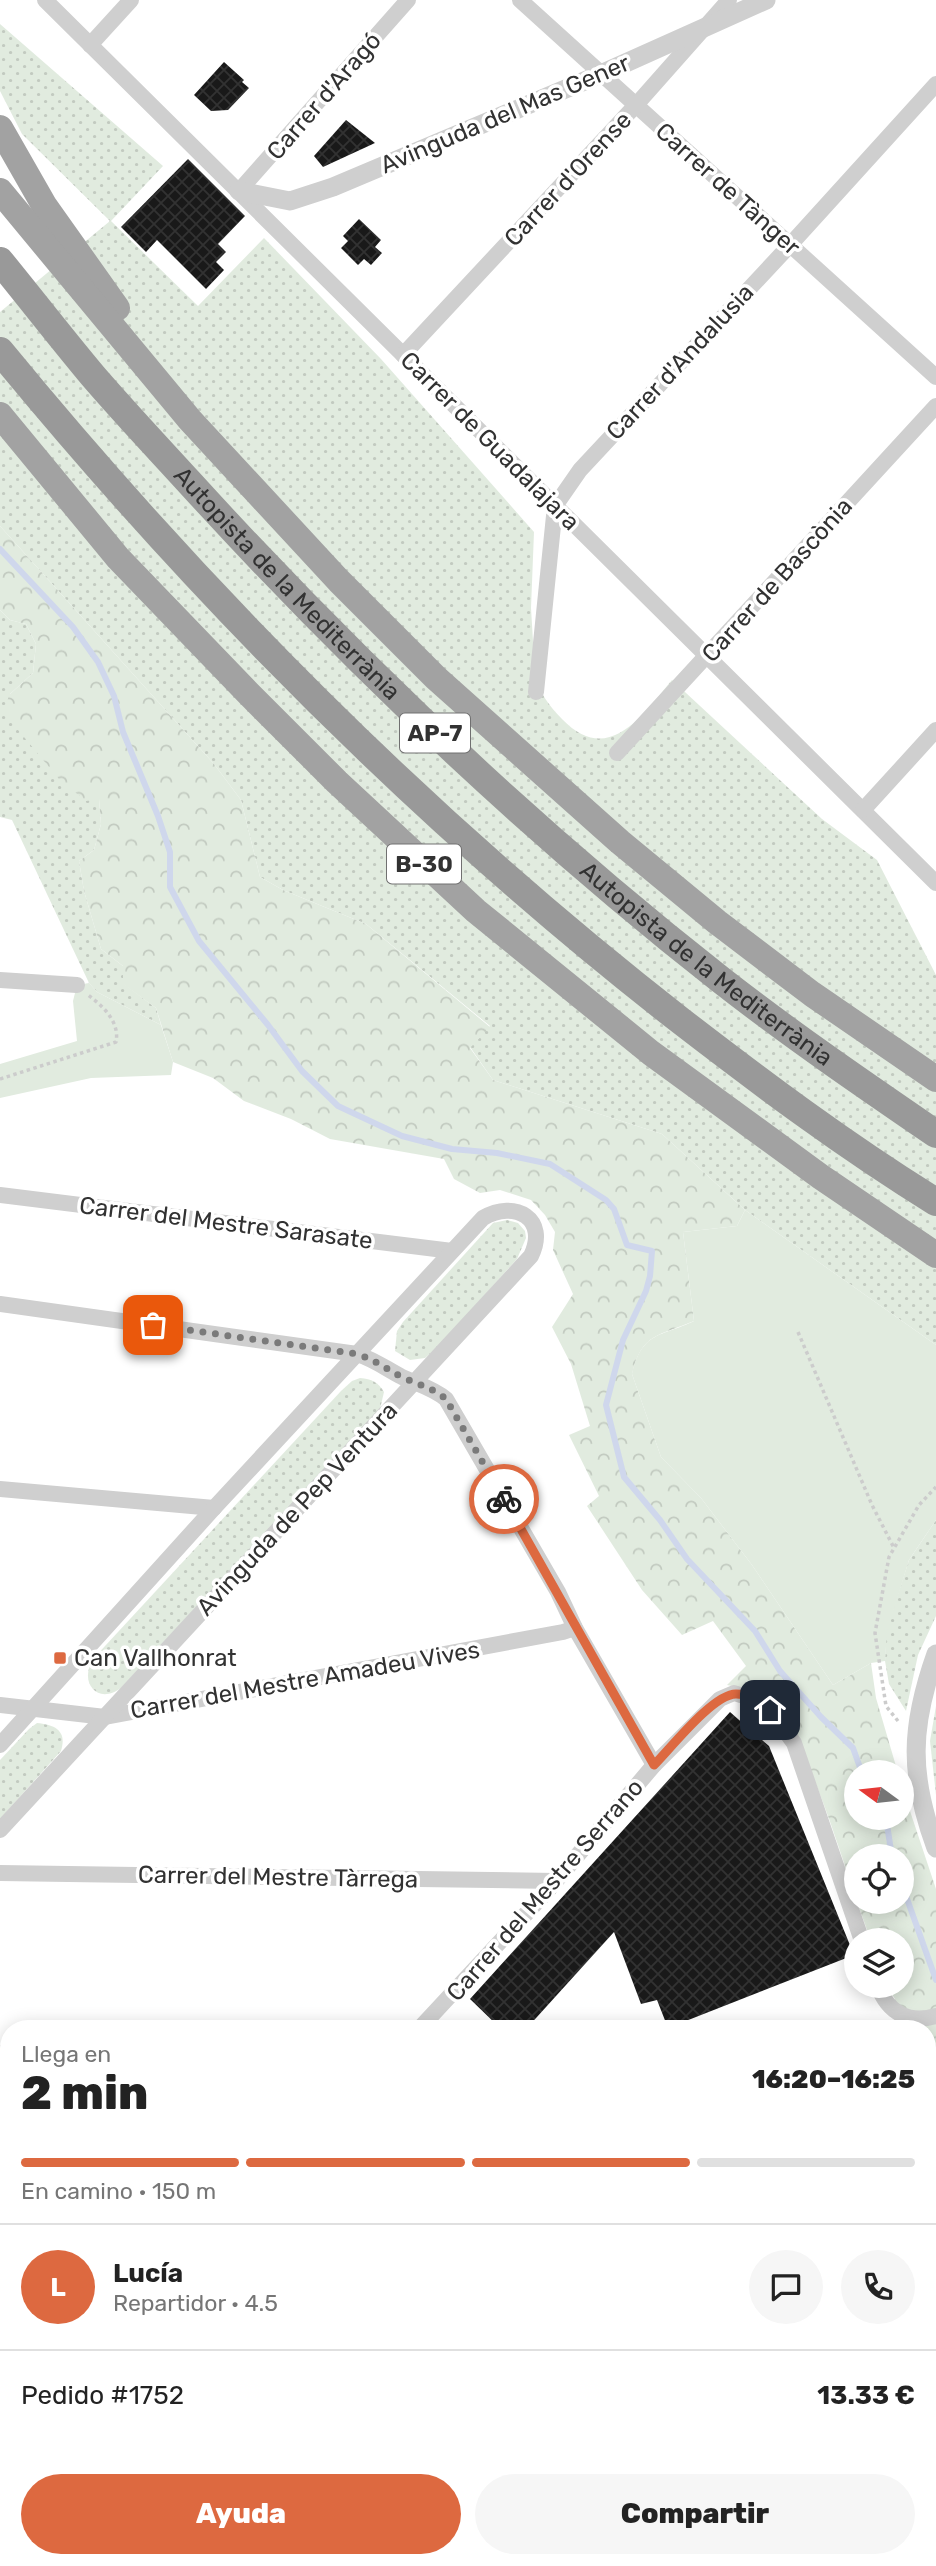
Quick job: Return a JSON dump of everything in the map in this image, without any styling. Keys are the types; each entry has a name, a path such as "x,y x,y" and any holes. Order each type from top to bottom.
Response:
{"highway":[{"path":"0,128 44,205 102,289 261,495"},
{"path":"0,191 190,420 339,581 436,678 620,842 812,994 936,1079"},
{"name":"Autopista de la Mediterrània","path":"0,261 95,378 270,571 395,696 504,798 721,981 828,1060 936,1133"},
{"name":"AP-7","path":"0,351 81,449 147,522 315,699 403,784 548,913 646,993 812,1119 936,1202"},
{"name":"B-30","path":"0,415 118,558 248,694 337,782 476,911 651,1053 821,1177 936,1255"},
{"path":"0,444 43,490 118,558"}],"street":[{"name":"Carrer de Guadalajara","path":"45,0 936,883"},
{"path":"90,45 131,0"},
{"name":"Carrer d'Aragó","path":"239,191 408,0"},
{"name":"Carrer de Tànger","path":"520,0 936,377"},
{"name":"Carrer d'Orense","path":"403,355 636,106 729,0"},
{"name":"Avinguda del Mas Gener","path":"239,191 290,201 333,187 601,74 766,0"},
{"name":"Carrer d'Andalusia","path":"536,692 555,506 580,470 790,245 936,83"},
{"name":"Carrer de Bascònia","path":"617,753 708,657 936,405"},
{"path":"863,810 936,730"},
{"path":"0,980 77,985"},
{"name":"Carrer del Mestre Sarasate","path":"0,1195 452,1251"},
{"name":"Avinguda de Pep Ventura","path":"0,1745 214,1508 484,1218 496,1210 510,1209 525,1215 533,1223 537,1236 531,1256 0,1830"},
{"path":"0,1304 357,1354 377,1361 437,1392 446,1399 654,1765"},
{"path":"0,1489 214,1508"},
{"name":"Carrer del Mestre Amadeu Vives","path":"0,1705 105,1717 575,1628"},
{"path":"936,1654 917,1720 915,1742 916,1776 936,1848"},
{"name":"Carrer del Mestre Serrano","path":"427,2020 556,1881 654,1765 719,1699 734,1693 756,1700 770,1710 794,1743 858,1928"},
{"name":"Carrer del Mestre Tàrrega","path":"0,1873 556,1881"},
{"path":"882,1998 897,2012 912,2019 931,2017"}],"path":[{"path":"0,1079 116,1042 117,1034 103,1006 77,985"},
{"path":"798,1332 872,1505 894,1548"},
{"path":"915,1742 886,1706 875,1633 889,1557 919,1505 936,1487"}],"green space":[{"path":"0,24 163,166 111,221 198,306 264,238 381,359 534,532 531,608 535,674 545,698 562,719 579,733 594,738 609,737 636,721 672,680 822,819 877,860 936,975 936,1345 745,1210 662,1134 493,1080 470,1047 490,1026 366,924 283,890 260,877 241,800 214,764 0,526 0,312 110,221 22,134 0,91"},
{"path":"0,526 214,764 241,800 260,877 283,890 366,924 490,1027 470,1048 493,1080 662,1134 745,1210 737,1226 683,1232 694,1321 654,1337 641,1350 632,1374 661,1457 701,1498 752,1565 833,1685 871,1663 876,1698 894,1760 844,1760 844,1830 914,1830 914,1823 936,1889 936,2020 894,2020 894,1998 914,1998 914,1928 866,1928 861,1914 914,1914 914,1844 844,1844 844,1862 818,1789 791,1730 777,1709 763,1695 727,1685 746,1666 713,1621 682,1635 642,1590 587,1506 599,1496 569,1435 590,1426 571,1364 552,1327 573,1294 553,1250 555,1232 545,1215 531,1200 500,1190 480,1193 454,1179 444,1159 330,1139 291,1119 244,1101 213,1078 173,1062 156,1008 123,984 123,966 101,949 84,891 79,861 94,850 101,824 99,799 86,801 59,779 4,713 9,695 33,673 36,644 26,624 10,620 0,610"},
{"path":"0,610 10,620 26,624 36,644 33,673 10,694 99,799 101,824 94,850 79,861 84,891 101,949 123,966 124,984 156,1008 161,1025 97,992 89,983 12,820 0,817"},
{"path":"89,983 97,992 161,1025 173,1062 171,1075 91,1078 0,1098 0,1064 77,1041 73,1001 77,985"},
{"path":"745,1210 936,1345 936,1520 909,1560 887,1632 885,1661 871,1663 833,1685 752,1565 701,1498 661,1457 632,1374 641,1350 654,1337 694,1321 683,1232 737,1226"},
{"path":"507,1220 518,1223 525,1231 526,1238 517,1259 425,1358 410,1360 395,1351 397,1331 403,1322 493,1223"},
{"path":"360,1378 374,1382 384,1392 380,1409 122,1687 106,1694 93,1690 88,1677 93,1659 341,1391"},
{"path":"936,1520 936,1616 918,1655 906,1711 889,1684 885,1661 886,1632 909,1560"},
{"path":"936,1706 936,1795 930,1741"},
{"path":"37,1723 50,1725 58,1730 62,1738 61,1751 0,1819 0,1760"}],"building":[{"path":"224,62 249,88 228,110 211,111 194,95"},
{"path":"346,120 375,143 323,167 314,156"},
{"path":"188,159 245,216 218,244 226,252 216,262 224,270 206,289 157,240 146,252 121,227"},
{"path":"359,219 381,240 375,247 382,253 371,265 364,259 358,265 341,248 348,241 343,236"},
{"path":"730,1712 769,1746 844,1930 844,1959 688,2020 665,2020 657,2000 641,2004 614,1932 534,2020 492,2020 470,1999"}],"waterway":[{"path":"0,549 73,627 98,662 114,696 123,732 170,852 170,887 199,941 302,1071 338,1106 402,1136 452,1149 497,1153 550,1164 606,1200 614,1209 627,1245 652,1251 646,1291 623,1340 606,1405 624,1477 660,1520 687,1559 755,1631 780,1671 853,1748 857,1760"},
{"path":"888,1830 890,1844"},
{"path":"912,1914 936,1980"}],"way so far":[{"path":"153,1325 357,1354 377,1361 446,1399 504,1499"}],"place":[{"name":"Can Vallhonrat","path":"60,1658"}],"route":[{"path":"504,1499 654,1765 719,1699 734,1693 744,1695 770,1710"}]}
